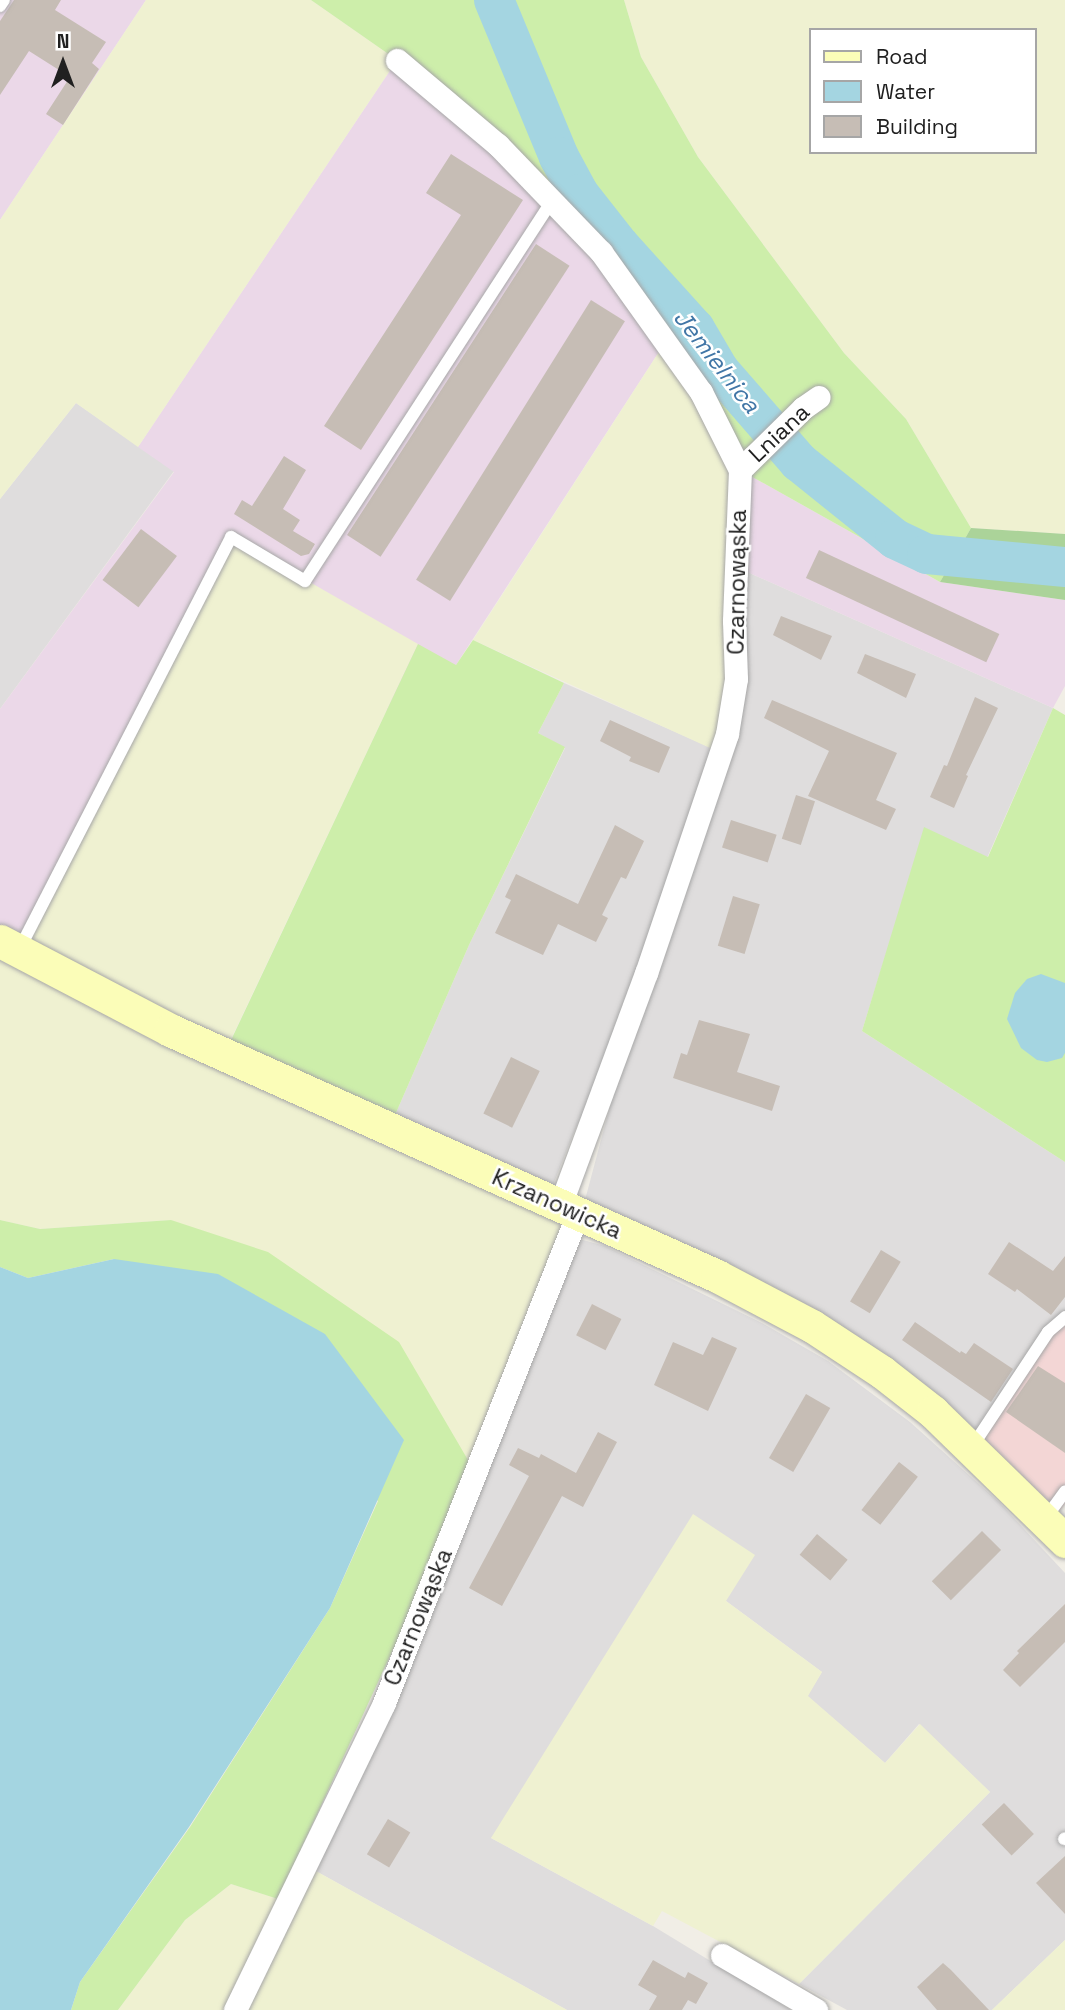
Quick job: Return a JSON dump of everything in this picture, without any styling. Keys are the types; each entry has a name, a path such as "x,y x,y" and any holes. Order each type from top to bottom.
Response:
{"street":[{"name":"Czarnowąska","path":"235,2010 384,1703 569,1209 727,734 736,679 734,621 740,470 702,392 601,252 498,145 397,60"},
{"name":"Lniana","path":"740,470 803,408 819,397"},
{"name":"Krzanowicka","path":"9,946 170,1030 717,1276 812,1326 882,1372 972,1447 1054,1531"},
{"path":"722,1955 816,2010"}],"lane":[{"path":"0,6 4,0"},
{"path":"9,946 232,537 305,581 551,200"},
{"path":"972,1447 1048,1332 1065,1317"},
{"path":"1054,1531 1065,1491"}],"shaded area":[{"path":"0,0 146,0 0,220"},
{"path":"397,60 498,145 666,341 456,665 18,952 0,941 0,709 174,472 138,447"},
{"path":"76,403 174,471 0,709 0,499"},
{"path":"740,470 940,582 1065,600 1065,686 1053,708 736,567"},
{"path":"736,567 1053,708 987,858 925,828 862,1031 1065,1162 1065,1317 972,1447 585,1200 644,979 553,1185 389,1129 469,945 565,748 538,733 564,683 721,752"},
{"path":"579,1239 605,1246 762,1323 828,1361 910,1422 1000,1503 1065,1573 1065,1940 992,2010 847,2010 799,1984 990,1792 919,1724 885,1763 807,1696 822,1672 726,1601 491,1838 653,1926 791,2010 567,2010 314,1870"},
{"path":"1065,1317 1065,1504 1049,1524 972,1447"}],"green space":[{"path":"146,0 311,0 397,60 138,447 76,403 0,499 0,220"},
{"path":"311,0 624,0 641,57 698,157 844,353 906,419 971,528 940,582 740,470 601,252 397,60"},
{"path":"624,0 1065,0 1065,534 971,528 906,419 844,353 698,157 641,57"},
{"path":"666,341 740,470 721,753 473,640"},
{"path":"971,528 1065,534 1065,600 940,582"},
{"path":"231,537 418,644 224,1054 563,1224 475,1472 171,1220 40,1229 0,1220 0,941 18,951"},
{"path":"473,640 564,683 538,733 565,747 469,945 389,1129 224,1055 418,644 456,665"},
{"path":"1053,708 1065,715 1065,1162 862,1031 924,827 988,857"},
{"path":"0,1220 40,1229 171,1220 268,1252 399,1342 475,1472 278,1899 231,1884 185,1920 118,2010 71,2010 80,1982 190,1827 330,1608 378,1501 114,1259 28,1278 0,1267"},
{"path":"693,1514 755,1555 726,1601 822,1672 808,1696 885,1763 920,1724 990,1792 799,1984 662,1911 653,1926 491,1838"},
{"path":"314,1870 567,2010 118,2010 185,1920 231,1884 278,1899"},
{"path":"1065,1940 1065,2010 992,2010"}],"water":[{"path":"1041,974 1065,983 1065,1053 1062,1058 1047,1062 1037,1060 1021,1048 1007,1019 1015,993 1027,979"},
{"path":"114,1259 218,1274 325,1334 404,1440 330,1608 189,1827 80,1982 71,2010 0,2010 0,1267 28,1278"}],"building":[{"path":"14,0 61,0 55,10 106,42 92,63 99,69 63,125 46,114 70,77 29,51 0,95 0,21"},
{"path":"451,154 523,200 361,450 324,426 461,215 426,193"},
{"path":"536,244 570,266 381,557 347,535"},
{"path":"591,300 625,321 450,601 416,580"},
{"path":"284,456 306,470 283,509 300,520 293,531 315,544 309,554 301,556 234,514 242,500 252,506"},
{"path":"141,529 177,556 138,607 102,580"},
{"path":"819,550 999,634 986,662 806,578"},
{"path":"781,616 832,636 821,660 773,635"},
{"path":"865,654 916,674 906,698 857,673"},
{"path":"975,697 998,708 966,775 968,776 954,808 930,797 944,765 947,766"},
{"path":"772,700 897,753 876,800 896,809 886,830 808,796 829,751 764,718"},
{"path":"610,720 670,747 659,773 629,761 631,757 600,741"},
{"path":"796,795 815,801 801,845 782,839"},
{"path":"731,820 777,835 768,862 722,848"},
{"path":"615,825 644,841 626,879 621,877 602,915 608,918 596,942 558,924 543,955 495,933 511,900 505,897 516,874 578,904"},
{"path":"733,896 760,904 745,954 718,946"},
{"path":"699,1020 750,1034 737,1072 780,1086 772,1111 673,1078 681,1053 687,1055"},
{"path":"511,1057 540,1071 512,1128 483,1114"},
{"path":"1009,1242 1053,1271 1065,1256 1065,1297 1051,1315 1017,1289 1015,1292 988,1274"},
{"path":"881,1250 901,1262 870,1313 850,1301"},
{"path":"592,1304 621,1319 606,1350 576,1335"},
{"path":"915,1322 960,1353 961,1351 966,1354 974,1343 1013,1369 991,1402 902,1340"},
{"path":"712,1337 737,1348 708,1411 654,1385 673,1342 703,1355"},
{"path":"1038,1366 1065,1383 1065,1453 1006,1412"},
{"path":"806,1394 830,1408 793,1472 769,1458"},
{"path":"598,1432 617,1442 583,1507 562,1496 502,1606 469,1588 529,1476 509,1465 518,1448 539,1458 541,1454 576,1473"},
{"path":"899,1462 918,1477 880,1525 861,1510"},
{"path":"982,1531 1001,1550 951,1600 932,1581"},
{"path":"817,1534 848,1560 830,1580 800,1555"},
{"path":"1065,1604 1065,1642 1020,1687 1003,1670 1019,1653 1017,1651"},
{"path":"1004,1803 1034,1834 1012,1855 982,1825"},
{"path":"388,1819 410,1832 389,1868 367,1854"},
{"path":"1065,1856 1065,1914 1036,1883"},
{"path":"653,1960 685,1978 688,1972 708,1983 696,2004 688,2000 682,2010 649,2010 657,1996 638,1985"},
{"path":"943,1963 989,2010 937,2010 917,1987"}],"waterway":[{"name":"Jemielnica","path":"494,0 559,157 579,194 619,245 695,329 719,370 799,462 895,539 927,554 1065,567"}]}
